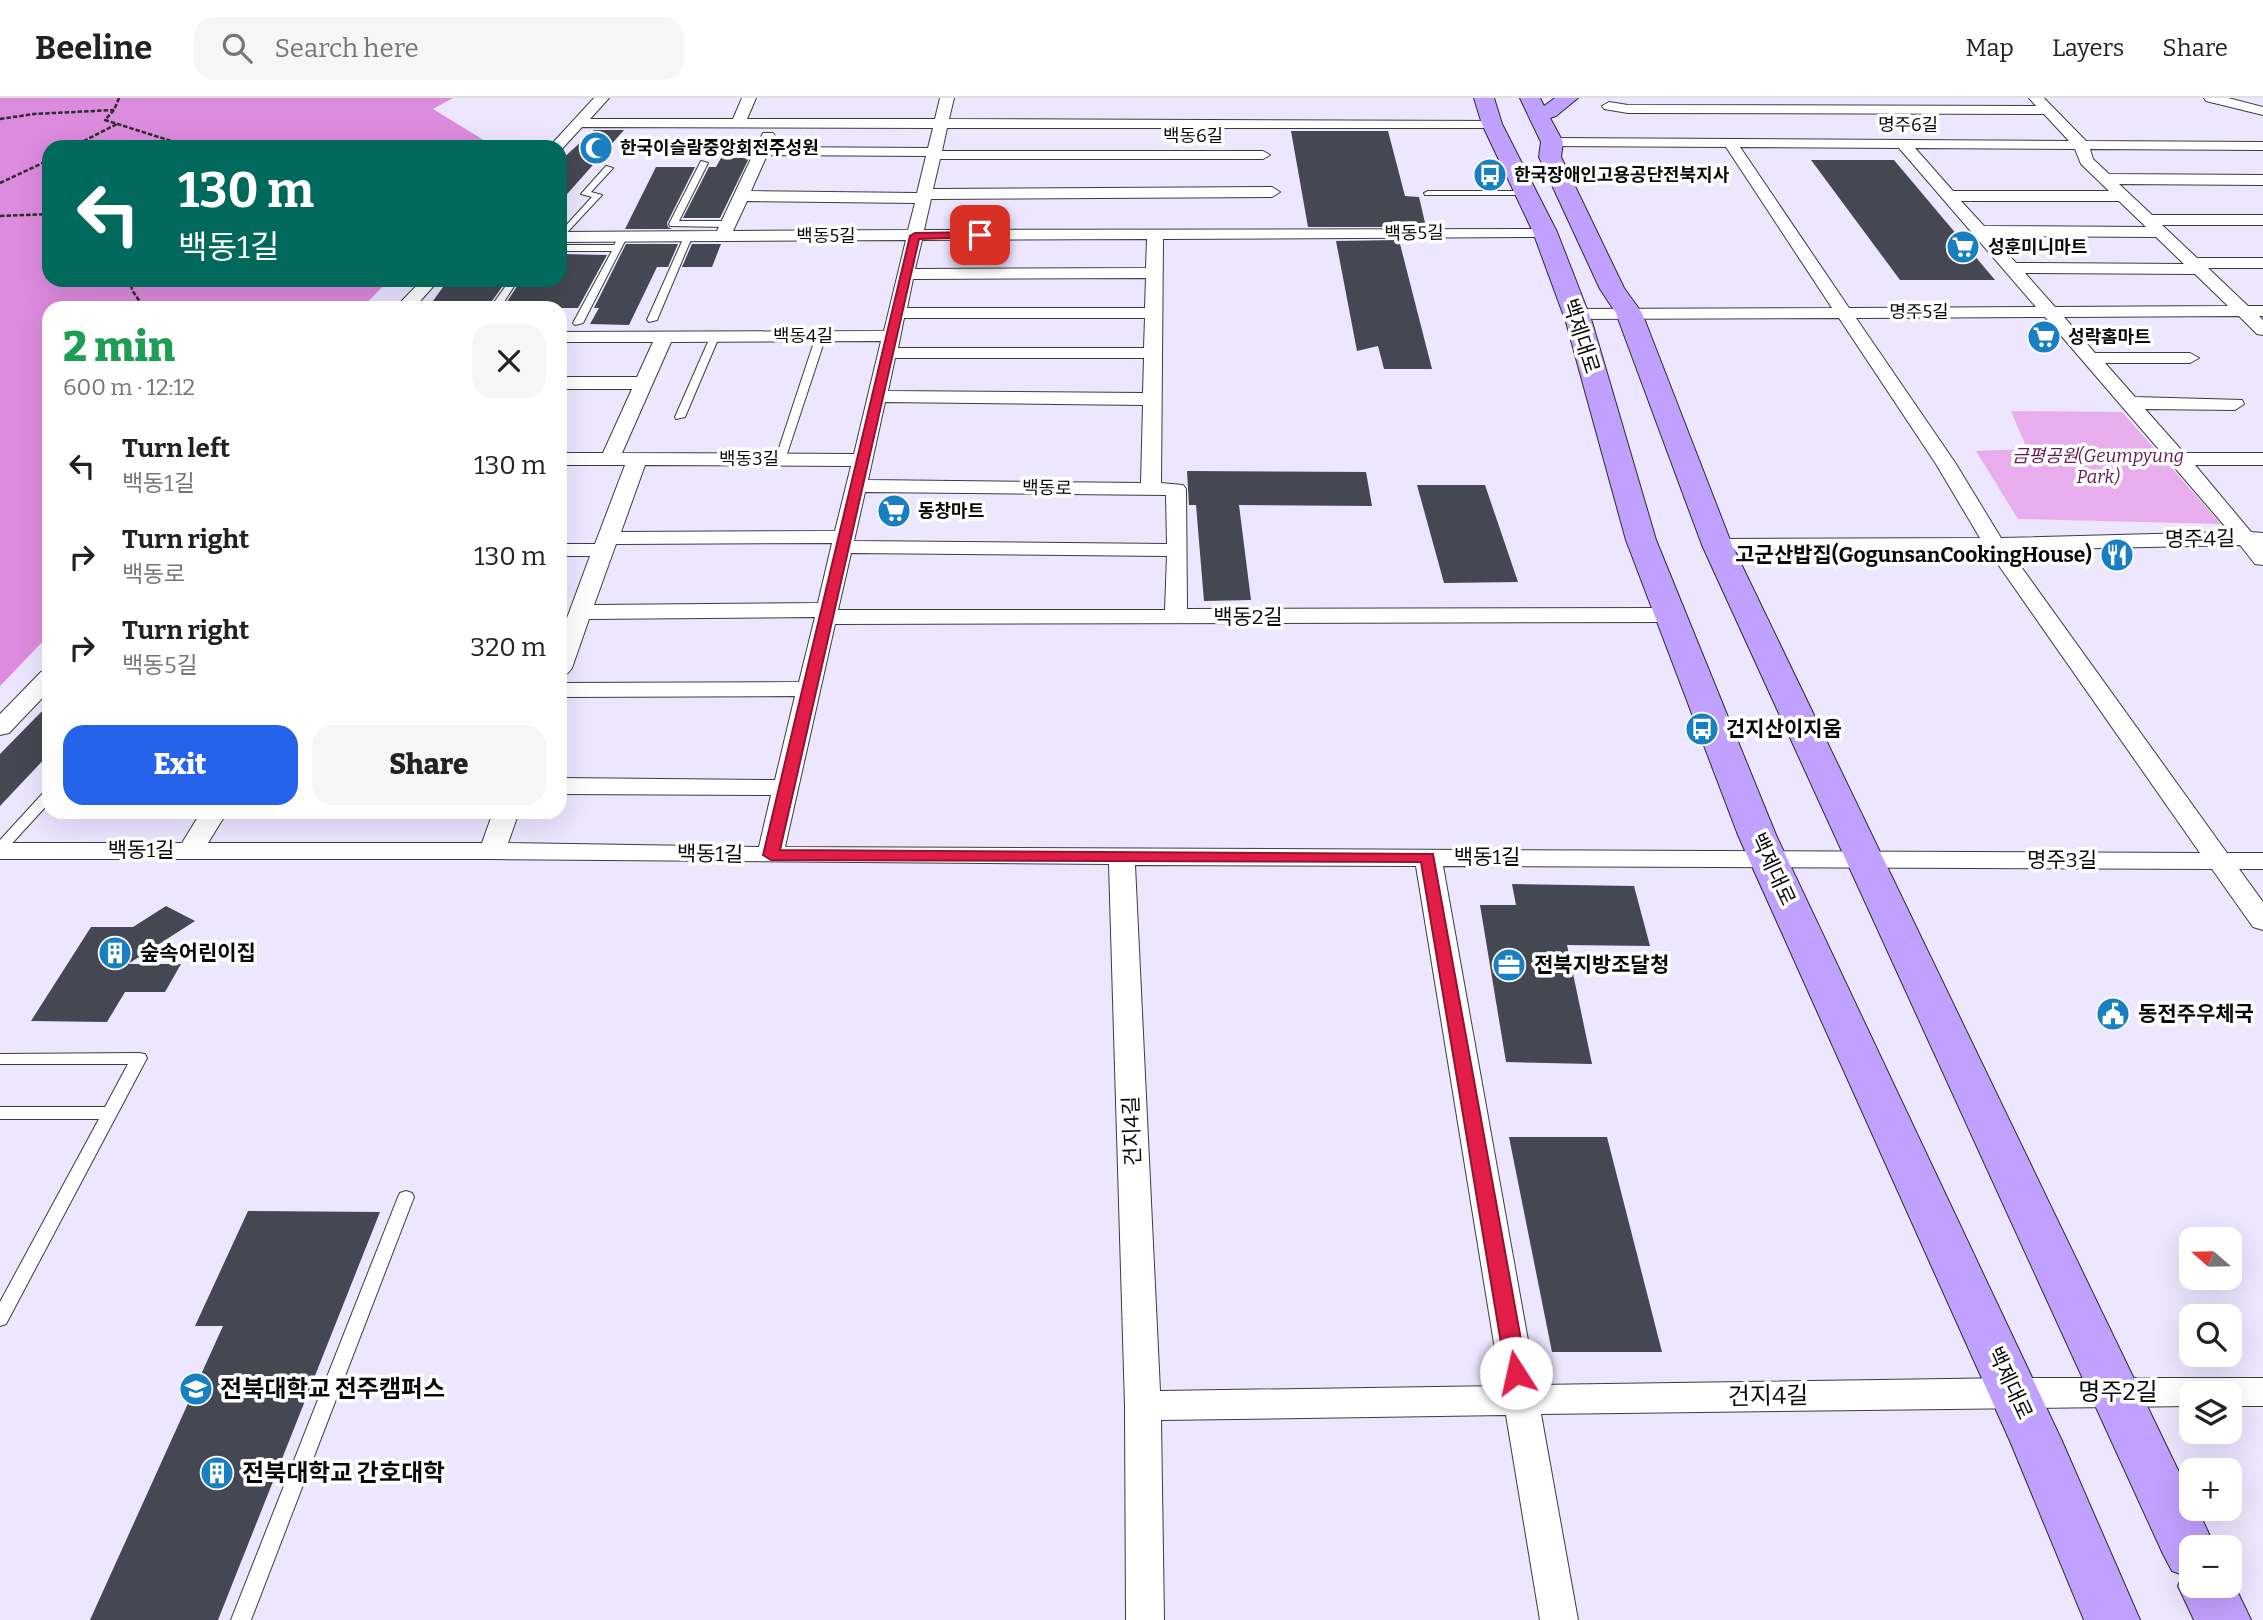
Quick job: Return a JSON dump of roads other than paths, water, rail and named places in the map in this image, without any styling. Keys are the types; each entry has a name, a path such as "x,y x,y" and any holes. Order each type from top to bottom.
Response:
{"street":[{"path":"563,140 602,98"},
{"path":"737,122 750,98"},
{"path":"771,855 947,98"},
{"path":"1462,98 1468,103 1487,108"},
{"path":"2036,98 2081,144 2079,161 2104,179 2263,330"},
{"path":"2211,98 2263,111"},
{"path":"1609,106 1628,109 1839,111 2049,110"},
{"name":"백동6길","path":"579,123 941,123 1090,139 1266,168 1487,108"},
{"name":"백제대로","path":"1487,108 1545,232 1576,314 1641,540 1768,857 2014,1392 2112,1620"},
{"path":"1922,109 1952,144"},
{"path":"1839,111 1865,144"},
{"path":"726,230 774,123"},
{"name":"백제대로","path":"1544,125 1612,289 1629,313 1717,545 2182,1535"},
{"name":"명주6길","path":"1544,125 1730,143 2263,146"},
{"path":"761,151 934,154 1090,139 1091,213"},
{"name":"백동6길","path":"1090,139 1266,168"},
{"path":"1730,143 1844,312 2010,569 2263,922"},
{"path":"1903,144 2129,403 2255,538 2263,559"},
{"path":"2244,146 2263,162"},
{"path":"1918,162 1944,162"},
{"path":"741,196 924,196 1091,213 1266,168 1282,234"},
{"path":"2104,179 2263,180"},
{"path":"1947,195 2122,196"},
{"name":"백동5길","path":"567,238 620,242 688,237 726,230 915,236 1091,213 1155,235 1545,232"},
{"path":"2148,220 2263,220"},
{"path":"1978,231 2160,232"},
{"path":"1151,489 1155,235"},
{"path":"2009,268 2263,263"},
{"path":"906,274 1155,273"},
{"path":"411,301 424,287"},
{"name":"명주5길","path":"1576,314 2263,311"},
{"path":"897,313 1154,313"},
{"name":"백동4길","path":"567,337 821,336 889,344"},
{"path":"610,459 664,337"},
{"path":"889,344 1153,353"},
{"path":"2089,358 2190,358"},
{"path":"567,383 643,383"},
{"path":"877,396 1153,399"},
{"path":"2129,403 2235,404"},
{"path":"2179,458 2263,458"},
{"name":"백동3길","path":"567,459 862,460"},
{"path":"567,642 573,620 602,553 637,459"},
{"name":"백동로","path":"856,486 1176,489 1176,618"},
{"name":"명주4길","path":"1717,545 1996,544 2255,538"},
{"path":"567,550 602,553 843,542 1178,550"},
{"path":"573,620 826,614"},
{"name":"백동2길","path":"826,614 1176,618 1670,615"},
{"path":"0,729 42,684"},
{"path":"567,690 809,689"},
{"path":"567,786 786,788"},
{"path":"191,850 210,819"},
{"path":"492,851 503,819"},
{"name":"백동1길","path":"0,849 771,855 1862,858"},
{"name":"건지4길","path":"1122,856 1143,1406 1145,1620"},
{"path":"1428,857 1557,1605"},
{"name":"명주3길","path":"1862,858 2263,861"},
{"name":"건지4길","path":"1143,1406 2014,1392"},
{"name":"명주2길","path":"2014,1392 2263,1392"},
{"path":"2212,1598 2223,1620"}],"lane":[{"path":"704,163 673,224 726,230"},
{"path":"567,229 598,195 585,194 609,168"},
{"path":"1428,193 1526,192"},
{"path":"652,320 688,237"},
{"path":"567,247 620,242"},
{"path":"578,323 620,242"},
{"path":"780,460 821,336"},
{"path":"680,416 714,337"},
{"path":"0,849 42,803"},
{"path":"0,1059 139,1058 0,1319"},
{"path":"0,1113 110,1113"},
{"path":"241,1620 406,1197"}],"place":[{"name":"한국이슬람중앙회전주성원","path":"596,148"},
{"name":"한국장애인고용공단전북지사","path":"1490,175"},
{"name":"성훈미니마트","path":"1963,247"},
{"name":"성락홈마트","path":"2044,337"},
{"name":"동창마트","path":"894,511"},
{"name":"고군산밥집(GogunsanCookingHouse)","path":"2117,555"},
{"name":"건지산이지움","path":"1702,729"},
{"name":"숲속어린이집","path":"115,953"},
{"name":"전북지방조달청","path":"1509,965"},
{"name":"동전주우체국","path":"2113,1014"},
{"name":"전북대학교 전주캠퍼스","path":"196,1389"},
{"name":"전북대학교 간호대학","path":"217,1473"}],"park label":[{"name":"금평공원(Geumpyung Park)","path":"2098,466"}]}
